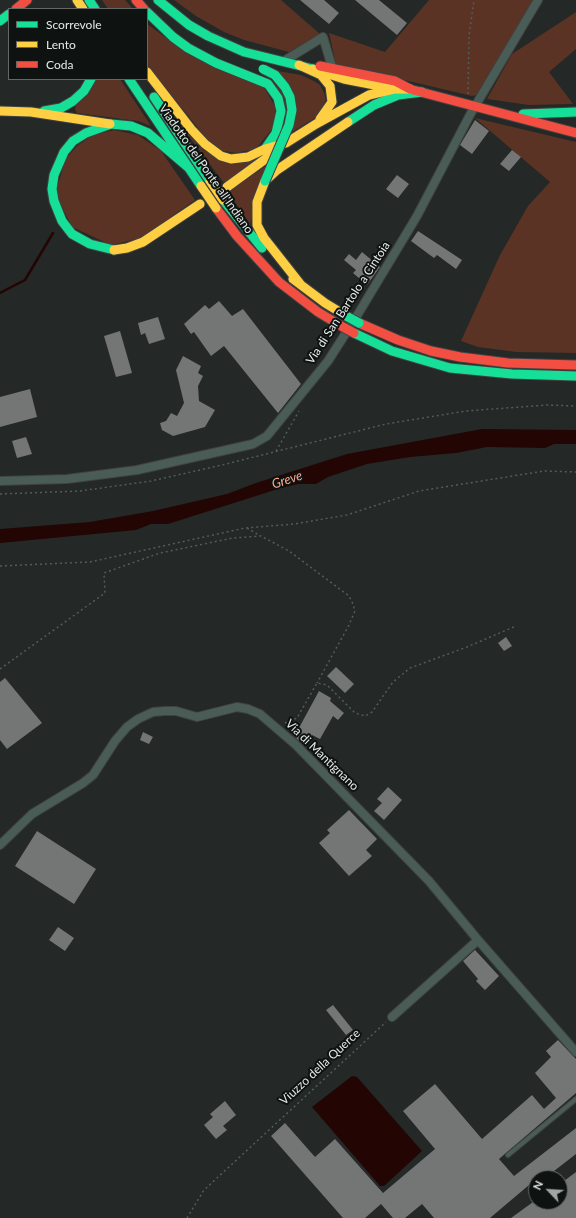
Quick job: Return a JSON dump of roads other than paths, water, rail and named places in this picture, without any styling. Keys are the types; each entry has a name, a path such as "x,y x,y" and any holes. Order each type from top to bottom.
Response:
{"main road":[{"path":"17,8 28,0"},
{"path":"136,0 143,8"},
{"path":"158,0 183,21 208,36 249,53 299,65 351,81 384,88 410,89 510,114 576,133"},
{"path":"148,13 173,37 188,48 216,63 265,82 272,88 280,103 280,118 273,139 265,149"},
{"path":"0,21 8,15"},
{"path":"157,21 220,55 275,75 285,87 290,97 292,110 289,125 256,202 257,225 264,238 301,285"},
{"path":"299,65 332,67 395,81 410,89"},
{"path":"299,65 321,75 326,79 332,89 331,104 316,124"},
{"path":"148,73 191,129 216,153 228,158 239,158 286,143"},
{"path":"31,112 55,109 68,104 84,91 90,80"},
{"name":"Viadotto del Ponte all'Indiano","path":"130,80 216,208 237,236 279,282 318,312 354,333 392,351 450,368 512,374 576,376"},
{"name":"Viadotto del Ponte all'Indiano","path":"143,80 210,181 266,252 301,285 348,317 359,319 398,340 431,351 460,357 508,363 576,365"},
{"path":"227,187 286,143 316,124 369,95 394,89 410,89"},
{"path":"265,181 283,166 374,105 398,95 422,92"},
{"path":"0,111 31,112 131,126 148,133 189,168"},
{"path":"510,114 576,112"},
{"path":"111,124 86,133 73,141 64,152 56,168 52,183 54,201 62,221 72,234 83,241 100,248 110,250 132,246 143,242 200,204"}],"street":[{"name":"Via di San Bartolo a Cintoia","path":"0,481 67,479 103,475 168,464 259,441 273,430 328,361 359,319 417,216 475,106 515,36 538,0"},
{"path":"284,61 324,37 332,67"},
{"name":"Via di Mantignano","path":"0,845 32,814 83,783 93,775 127,727 138,719 153,712 165,710 176,711 197,717 237,707 260,714 296,745 429,881 478,940 576,1052"},
{"path":"392,1017 478,940"}],"lane":[{"path":"508,1155 576,1099"}],"water":[{"name":"Greve","path":"482,429 576,430 576,444 554,444 545,448 487,447 456,453 410,457 367,464 328,477 316,484 298,484 281,488 168,524 151,524 136,530 0,543 0,529 90,522 153,511 227,494 256,483 347,454"},
{"path":"352,1076 357,1077 422,1151 384,1186 380,1186 312,1107"}],"waterway":[{"path":"0,293 25,280 53,233"}]}
